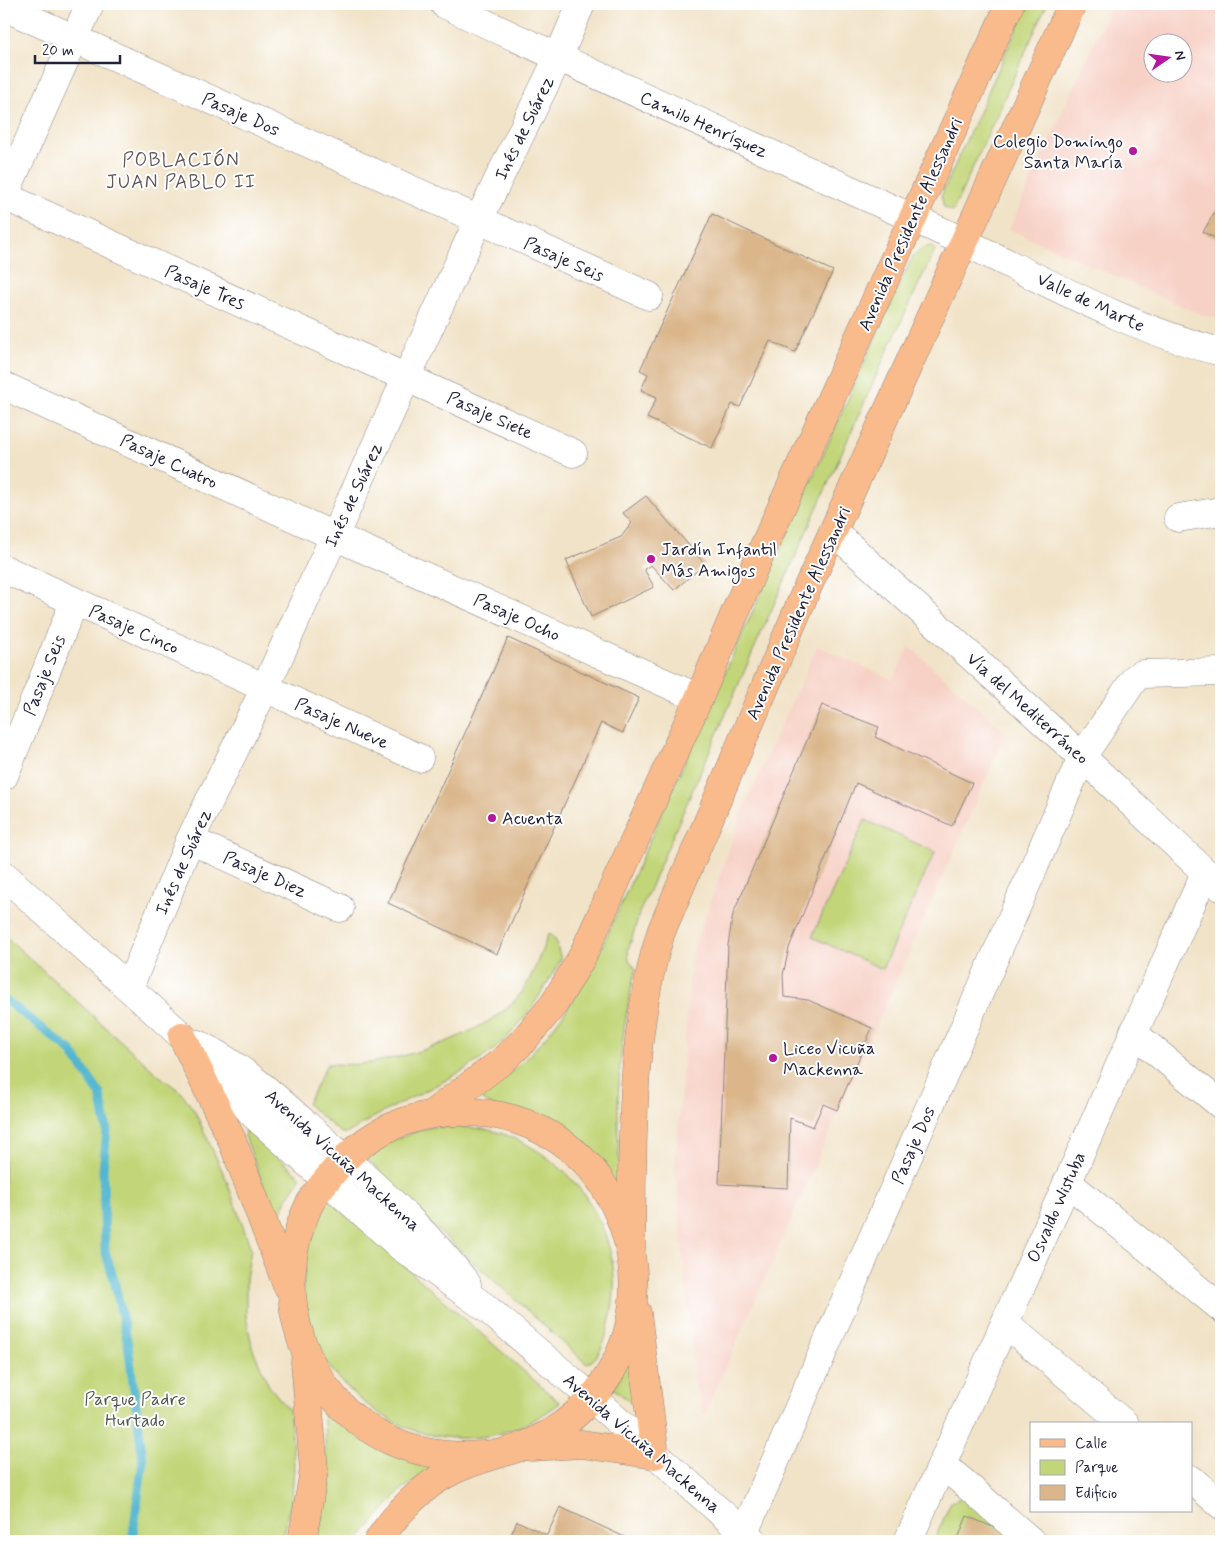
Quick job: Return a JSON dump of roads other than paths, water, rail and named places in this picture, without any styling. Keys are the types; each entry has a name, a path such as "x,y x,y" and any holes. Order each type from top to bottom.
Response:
{"main road":[{"name":"Avenida Presidente Alessandri","path":"433,1113 501,1062 540,1023 568,982 586,948 699,698 754,568 1010,4"},
{"name":"Avenida Presidente Alessandri","path":"378,1541 401,1512 433,1482 455,1470 506,1451 565,1423 592,1398 612,1371 626,1341 635,1292 631,1250 634,1074 642,1012 655,949 671,905 729,768 833,531 1072,4"},
{"path":"182,1036 236,1148 291,1299"},
{"name":"Avenida Presidente Alessandri","path":"302,1541 314,1470 304,1348 291,1299 292,1267 298,1230 310,1202 344,1159 361,1144 383,1130 407,1120 433,1113 470,1111 505,1116 540,1129 570,1148 596,1174 616,1205 631,1250"},
{"path":"506,1451 582,1444 655,1455 635,1292"},
{"name":"Avenida Presidente Alessandri","path":"304,1348 328,1393 353,1417 390,1441 415,1450 441,1456 468,1457 506,1451"}],"street":[{"path":"4,196 73,38 90,4"},
{"name":"Camilo Henríquez","path":"444,4 558,58 964,242"},
{"name":"Inés de Suárez","path":"129,988 190,840 265,688 478,221 558,58 581,4"},
{"name":"Pasaje Dos","path":"4,7 478,221"},
{"name":"Pasaje Tres","path":"4,196 407,378"},
{"name":"Pasaje Seis","path":"478,221 649,296"},
{"name":"Valle de Marte","path":"964,242 1128,321 1172,338 1221,352"},
{"name":"Pasaje Siete","path":"407,378 572,453"},
{"name":"Pasaje Cuatro","path":"4,386 334,536"},
{"path":"1178,518 1221,511"},
{"name":"Vía del Mediterráneo","path":"833,531 1082,756 1213,880"},
{"name":"Pasaje Ocho","path":"334,536 699,698"},
{"name":"Pasaje Cinco","path":"4,570 265,688"},
{"name":"Pasaje Seis","path":"4,776 74,602"},
{"name":"Pasaje Dos","path":"748,1537 1082,756 1135,678 1142,674 1221,672"},
{"name":"Pasaje Nueve","path":"265,688 419,758"},
{"name":"Pasaje Diez","path":"190,840 340,908"},
{"name":"Avenida Vicuña Mackenna","path":"4,875 182,1036 255,1116 400,1247 485,1307 592,1398 748,1537"},
{"name":"Osvaldo Wistuba","path":"908,1541 1133,1032 1213,880"},
{"path":"1133,1032 1221,1105"},
{"name":"Avenida Vicuña Mackenna","path":"182,1036 224,1058 252,1078 344,1159 424,1234 485,1307"},
{"path":"1067,1182 1221,1308"},
{"path":"1005,1323 1123,1422"},
{"path":"942,1464 1032,1541"},
{"path":"1192,1480 1221,1504"}],"waterway":[{"path":"4,999 71,1051 100,1094 107,1130 103,1169 105,1250 114,1280 128,1344 143,1460 132,1541"}],"place":[{"name":"Colegio Domingo Santa María","path":"1133,151"},
{"name":"Jardín Infantil Más Amigos","path":"651,559"},
{"name":"Acuenta","path":"492,818"},
{"name":"Liceo Vicuña Mackenna","path":"773,1058"}],"district":[{"name":"POBLACIÓN JUAN PABLO II","path":"181,170"}],"park label":[{"name":"Parque Padre Hurtado","path":"135,1409"}]}
